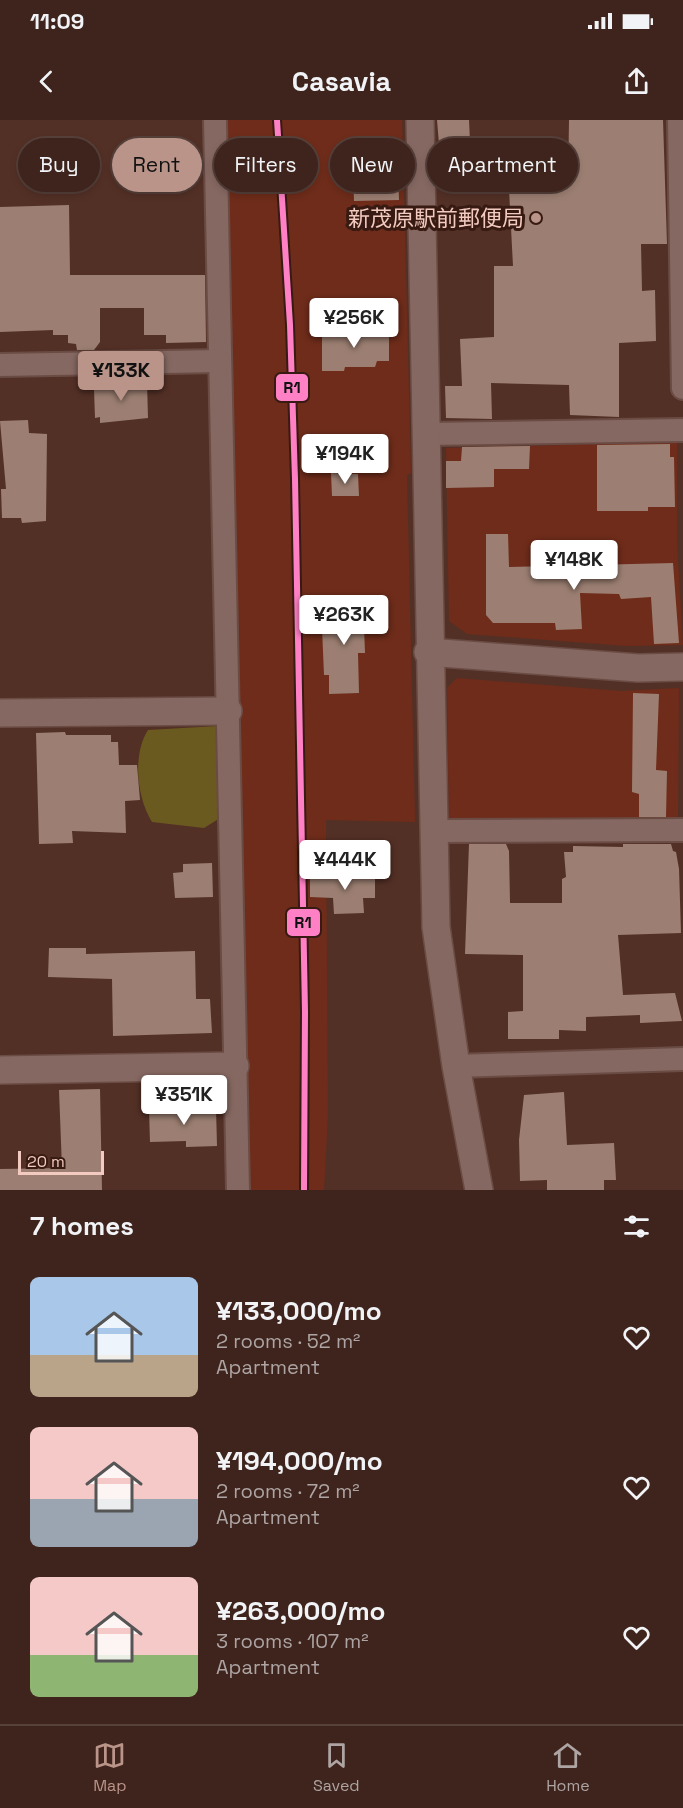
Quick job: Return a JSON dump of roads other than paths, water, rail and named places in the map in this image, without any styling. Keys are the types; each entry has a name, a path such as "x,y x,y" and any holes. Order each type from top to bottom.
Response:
{"street":[{"path":"215,120 238,1190"},
{"path":"420,120 427,434 428,652 436,927 456,1066 479,1190"},
{"path":"679,120 683,388"},
{"path":"0,365 219,361"},
{"path":"427,434 683,430"},
{"path":"428,652 638,668 683,667"},
{"path":"0,713 228,711"},
{"path":"433,831 683,830"},
{"path":"456,1066 683,1059"},
{"path":"0,1071 235,1066"}],"place":[{"name":"新茂原駅前郵便局","path":"536,218"}]}
